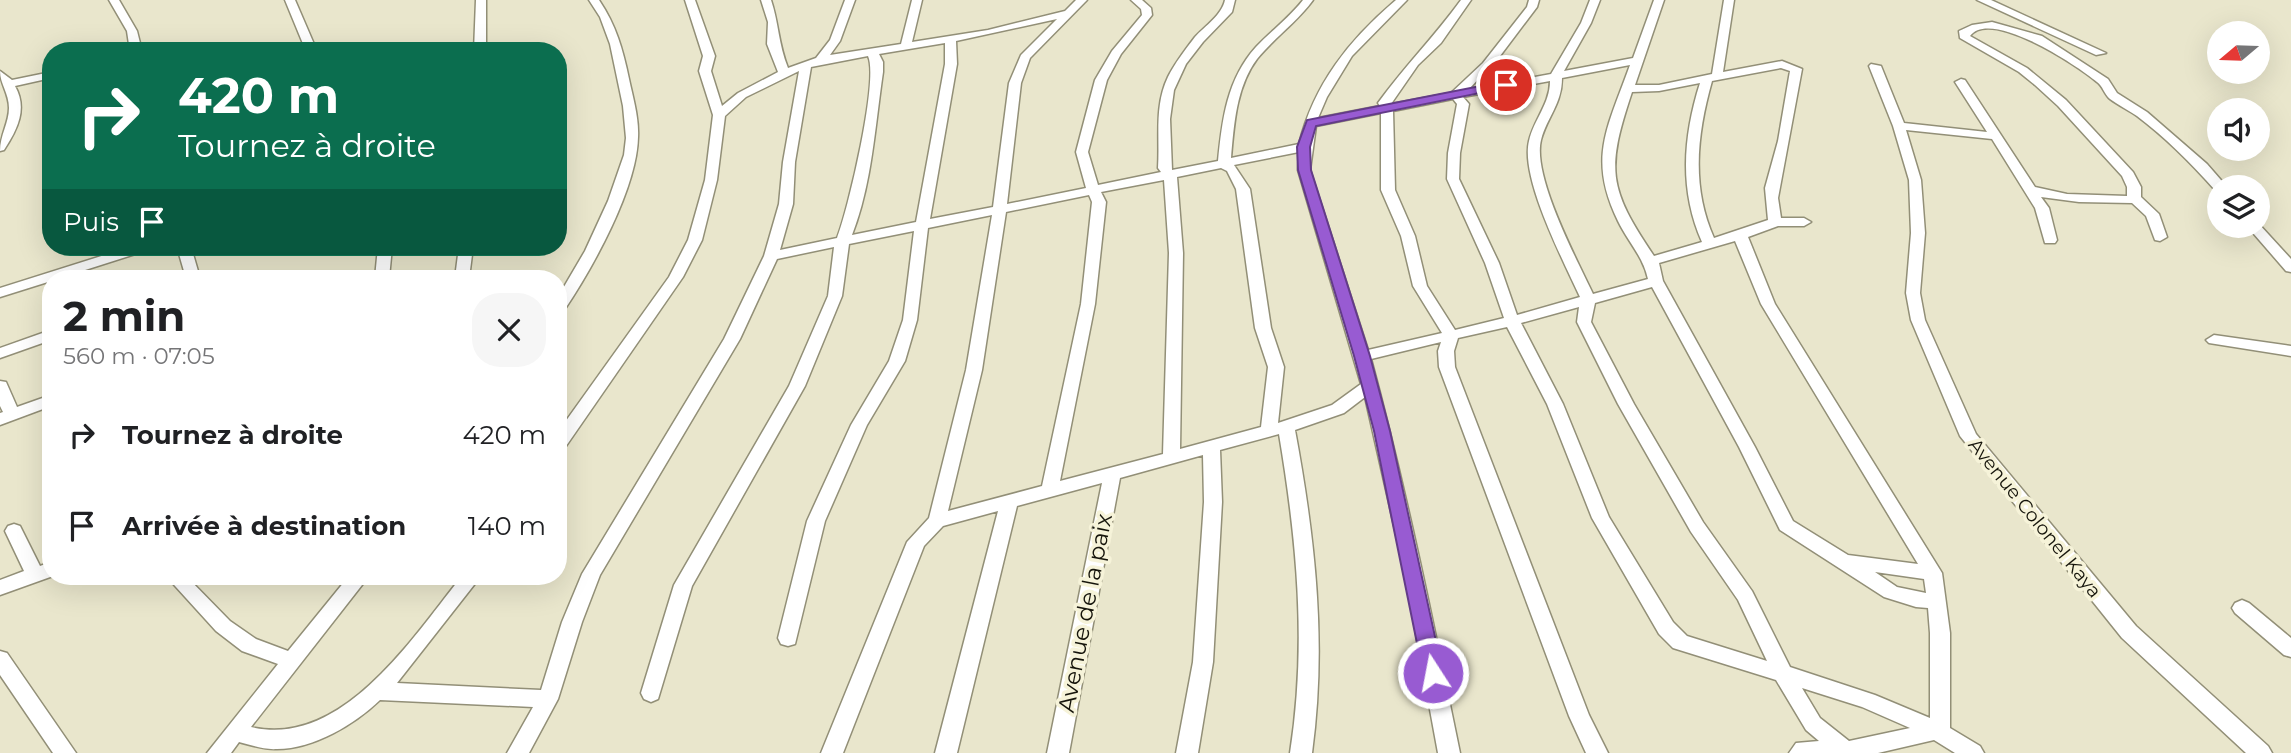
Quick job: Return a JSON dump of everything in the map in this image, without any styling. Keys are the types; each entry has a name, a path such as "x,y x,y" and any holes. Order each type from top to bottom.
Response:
{"street":[{"path":"114,0 132,31 134,42"},
{"path":"290,0 308,42"},
{"path":"480,42 481,0"},
{"path":"567,296 578,279 621,185 633,140 617,45 608,18 594,0"},
{"path":"567,432 676,277 695,240 711,180 719,115 705,71 709,56 690,0"},
{"path":"766,0 773,22 773,44 784,73"},
{"path":"518,753 548,699 572,622 591,574 732,339 771,256 786,204 789,162 813,62 835,41 850,0"},
{"path":"906,46 917,0"},
{"path":"937,521 974,370 1015,83 1025,58 1066,13 1082,0"},
{"path":"1051,490 1088,304 1099,202 1086,172 1082,152 1101,80 1116,52 1147,15 1146,8 1136,0"},
{"path":"1171,458 1176,253 1170,176 1164,168 1165,100 1177,69 1216,19 1228,10 1230,0"},
{"path":"1224,164 1232,106 1241,76 1260,49 1282,30 1308,0"},
{"path":"1402,0 1345,57 1320,97 1312,113 1304,147 1304,170 1370,386 1414,574 1449,753"},
{"path":"1466,0 1449,26 1429,51 1414,63 1384,103 1387,108 1388,190 1408,236 1420,286 1451,335 1446,351 1447,367 1579,716 1597,753"},
{"path":"1455,95 1488,64 1532,8 1534,0"},
{"path":"1595,0 1586,23 1556,75 1556,94 1535,140 1534,154 1546,208 1588,299 1584,322 1698,527 1745,596 1784,676 1813,724 1829,740 1847,752"},
{"path":"1659,0 1635,61 1613,131 1607,163 1612,195 1619,211 1651,261 1656,281 1741,436 1786,525 1891,592 1916,600 1938,601"},
{"path":"1710,244 1696,210 1692,133 1712,78 1729,0"},
{"path":"1982,0 2100,52"},
{"path":"719,115 742,95 784,73 813,62 1027,25 1066,13"},
{"path":"2134,198 2134,187 2128,175 2062,103 2023,70 1965,38 1963,33 1976,27 1992,25 2038,38 2104,81 2112,95 2143,115 2209,175"},
{"path":"788,638 816,521 859,425 897,361 910,320 922,225 951,64 950,39"},
{"path":"651,693 683,585 759,456 778,415 808,363 835,296 842,243 853,216 863,170 877,72 877,62 872,51"},
{"path":"1311,123 1635,61"},
{"path":"1628,89 1659,88 1782,64 1796,69 1790,91 1784,144 1774,172 1769,199 1775,222"},
{"name":"Avenue Colonel Kaya","path":"1875,66 1899,127 1915,180 1918,233 1913,293 1918,320 1968,436 2129,632 2261,753"},
{"path":"0,75 11,84 15,93 11,133 0,147"},
{"path":"11,84 42,77"},
{"path":"1961,82 2032,190 2042,208 2050,240"},
{"path":"1455,95 1463,104 1454,153 1453,179 1492,263 1511,321 1555,404 1601,518 1666,628 1680,642 1846,693 1940,730 1973,753"},
{"path":"1899,127 1994,136"},
{"path":"771,256 1304,147"},
{"path":"1224,164 1232,169 1243,189 1263,328 1276,367 1278,429 1311,588 1310,665 1301,753"},
{"path":"2032,190 2053,198 2076,200 2134,198 2152,214 2160,237"},
{"path":"1651,261 1775,222 1804,222"},
{"path":"1740,235 1768,304 1933,573 1938,601 1940,730"},
{"path":"2265,238 2291,268"},
{"path":"72,270 115,256"},
{"path":"0,293 42,279"},
{"path":"1362,356 1511,321 1656,281"},
{"path":"0,353 42,338"},
{"path":"2214,340 2291,351"},
{"path":"0,386 6,417 42,403"},
{"path":"832,753 916,542 937,521 1278,429 1338,409 1370,386"},
{"path":"1187,753 1203,662 1213,502 1211,447"},
{"name":"Avenue de la paix","path":"1058,753 1112,474"},
{"path":"946,753 1009,502"},
{"path":"14,531 42,571"},
{"path":"1846,561 1933,573"},
{"path":"0,588 42,572"},
{"path":"184,585 223,626 249,645 290,660"},
{"path":"218,753 352,585"},
{"path":"234,732 280,741 310,732 349,713 380,691 465,585"},
{"path":"2242,608 2291,649"},
{"path":"0,660 65,753"},
{"path":"380,691 548,699"},
{"path":"1800,753 1803,750 1847,752 1940,730"}],"route":[{"path":"1433,673 1382,431 1362,356 1304,170 1304,147 1311,123 1506,85"}]}
